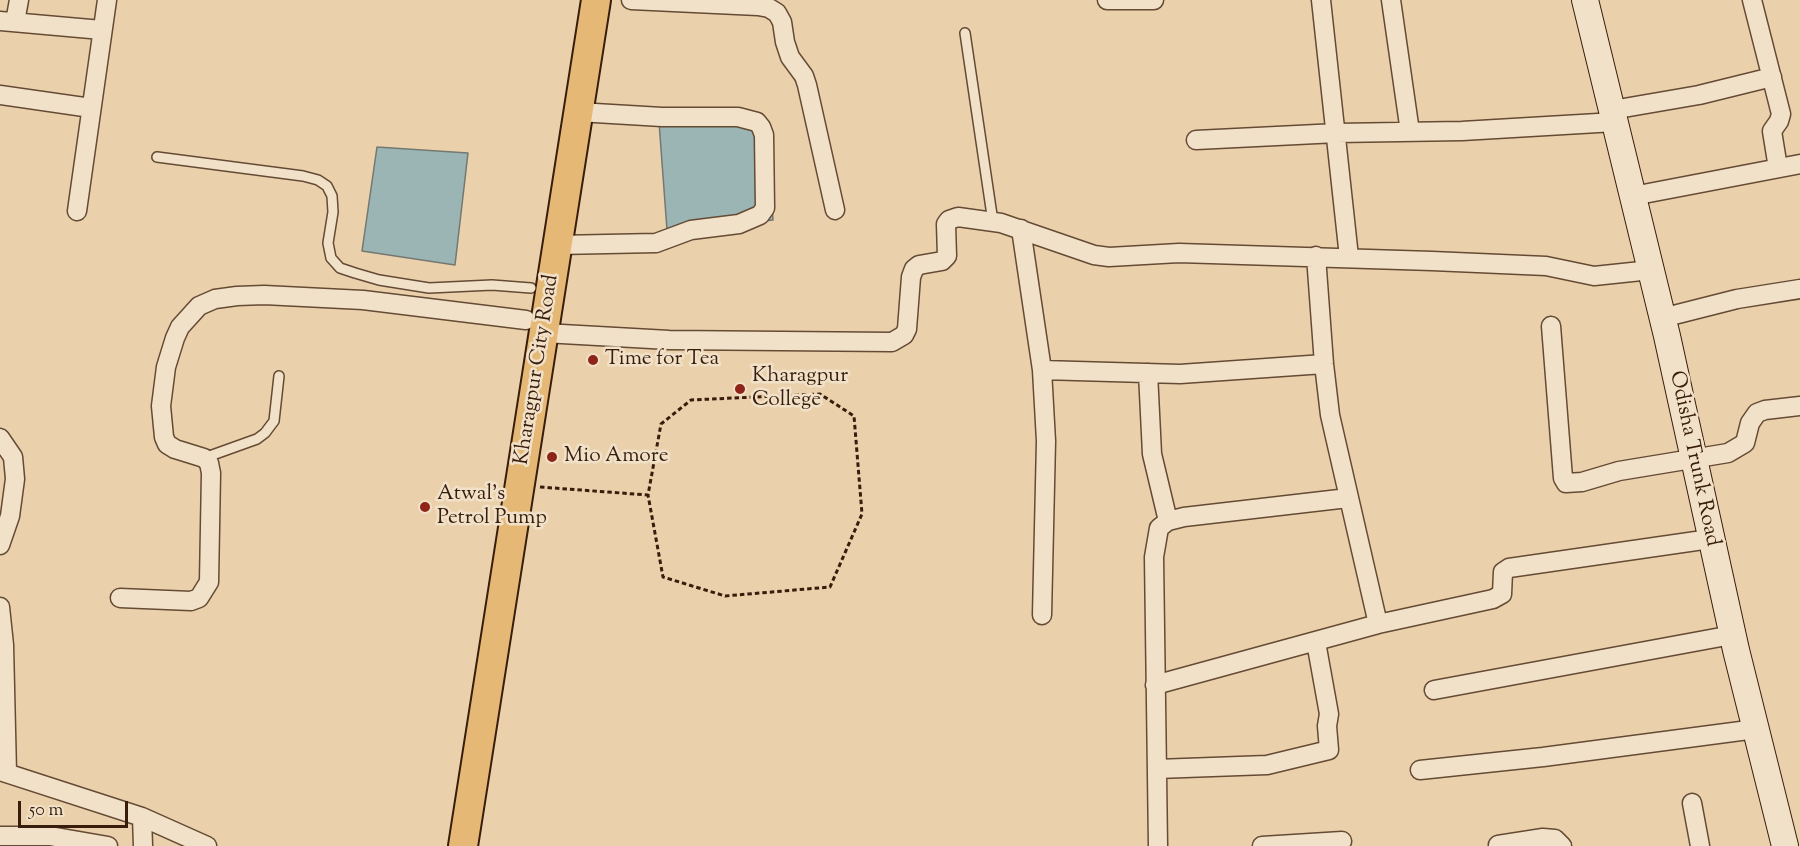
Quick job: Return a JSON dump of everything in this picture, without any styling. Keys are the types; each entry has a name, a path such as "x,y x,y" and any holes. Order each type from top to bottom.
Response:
{"main road":[{"path":"445,846 535,326 531,288 576,0"},
{"name":"Kharagpur City Road","path":"463,846 520,486 535,326 558,245 596,0"},
{"name":"Odisha Trunk Road","path":"1585,0 1651,270 1732,635 1785,846"}],"street":[{"path":"19,0 8,21 102,30"},
{"path":"77,211 107,0"},
{"path":"631,0 770,8 777,6 790,57 804,76 807,85 835,210"},
{"path":"1107,0 1151,0"},
{"path":"1321,0 1349,258"},
{"path":"1391,0 1410,132"},
{"path":"1752,0 1781,114 1772,131 1778,168"},
{"path":"1196,140 1337,133 1462,131 1613,116 1772,77"},
{"path":"0,95 91,108"},
{"path":"558,245 656,243 691,230 739,224 760,215 765,207 764,135 757,122 738,117 662,117 578,112"},
{"path":"1633,196 1800,164"},
{"path":"120,598 191,601 199,598 209,582 211,473 209,463 204,458 175,449 167,444 160,406 166,367 180,327 199,306 215,299 264,295 363,300 535,326 669,340 892,342 904,335 907,329 911,277 914,269 919,265 942,261 947,256 946,225 949,220 958,217 1021,229 1084,252 1109,257 1179,253 1316,256 1546,266 1594,276 1651,270"},
{"path":"1021,229 1042,370 1046,441 1042,615"},
{"path":"1316,256 1330,415 1378,624"},
{"path":"1662,318 1726,302 1800,289"},
{"path":"1551,326 1563,478 1566,483 1582,482 1619,471 1728,453 1745,443 1750,423 1757,413 1800,406"},
{"path":"1042,370 1180,374 1324,364"},
{"path":"1148,373 1152,454 1168,521"},
{"path":"0,438 13,457 8,479 10,516 0,545"},
{"path":"1158,846 1154,557 1159,528 1168,521 1184,517 1348,498"},
{"path":"1155,685 1378,624 1498,597 1503,590 1503,572 1509,568 1710,539"},
{"path":"0,607 4,645 3,772 142,817 207,846"},
{"path":"1434,690 1732,635"},
{"path":"1157,769 1267,765 1329,750 1327,726 1329,714 1316,642"},
{"path":"1420,770 1543,757 1756,729"},
{"path":"1692,803 1700,846"},
{"path":"142,817 143,846"},
{"path":"0,836 50,836 108,846"},
{"path":"1498,845 1543,838 1555,839 1562,846"},
{"path":"1262,846 1342,841"}],"lane":[{"path":"965,33 993,222"},
{"path":"157,157 303,176 318,180 327,186 332,196 333,212 328,243 331,258 340,268 379,280 429,288 492,285 531,288"},
{"path":"204,458 257,439 265,433 274,421 279,376"}],"path":[{"path":"820,394 854,416 862,514 830,587 725,596 663,578 648,495 661,424 691,400 820,394"},
{"path":"520,486 648,495"}],"water":[{"path":"766,119 773,220 667,230 659,122"},
{"path":"377,147 468,153 455,265 362,251"}],"place":[{"name":"Time for Tea","path":"593,360"},
{"name":"Kharagpur College","path":"740,389"},
{"name":"Mio Amore","path":"552,457"},
{"name":"Atwal's Petrol Pump","path":"425,507"}]}
